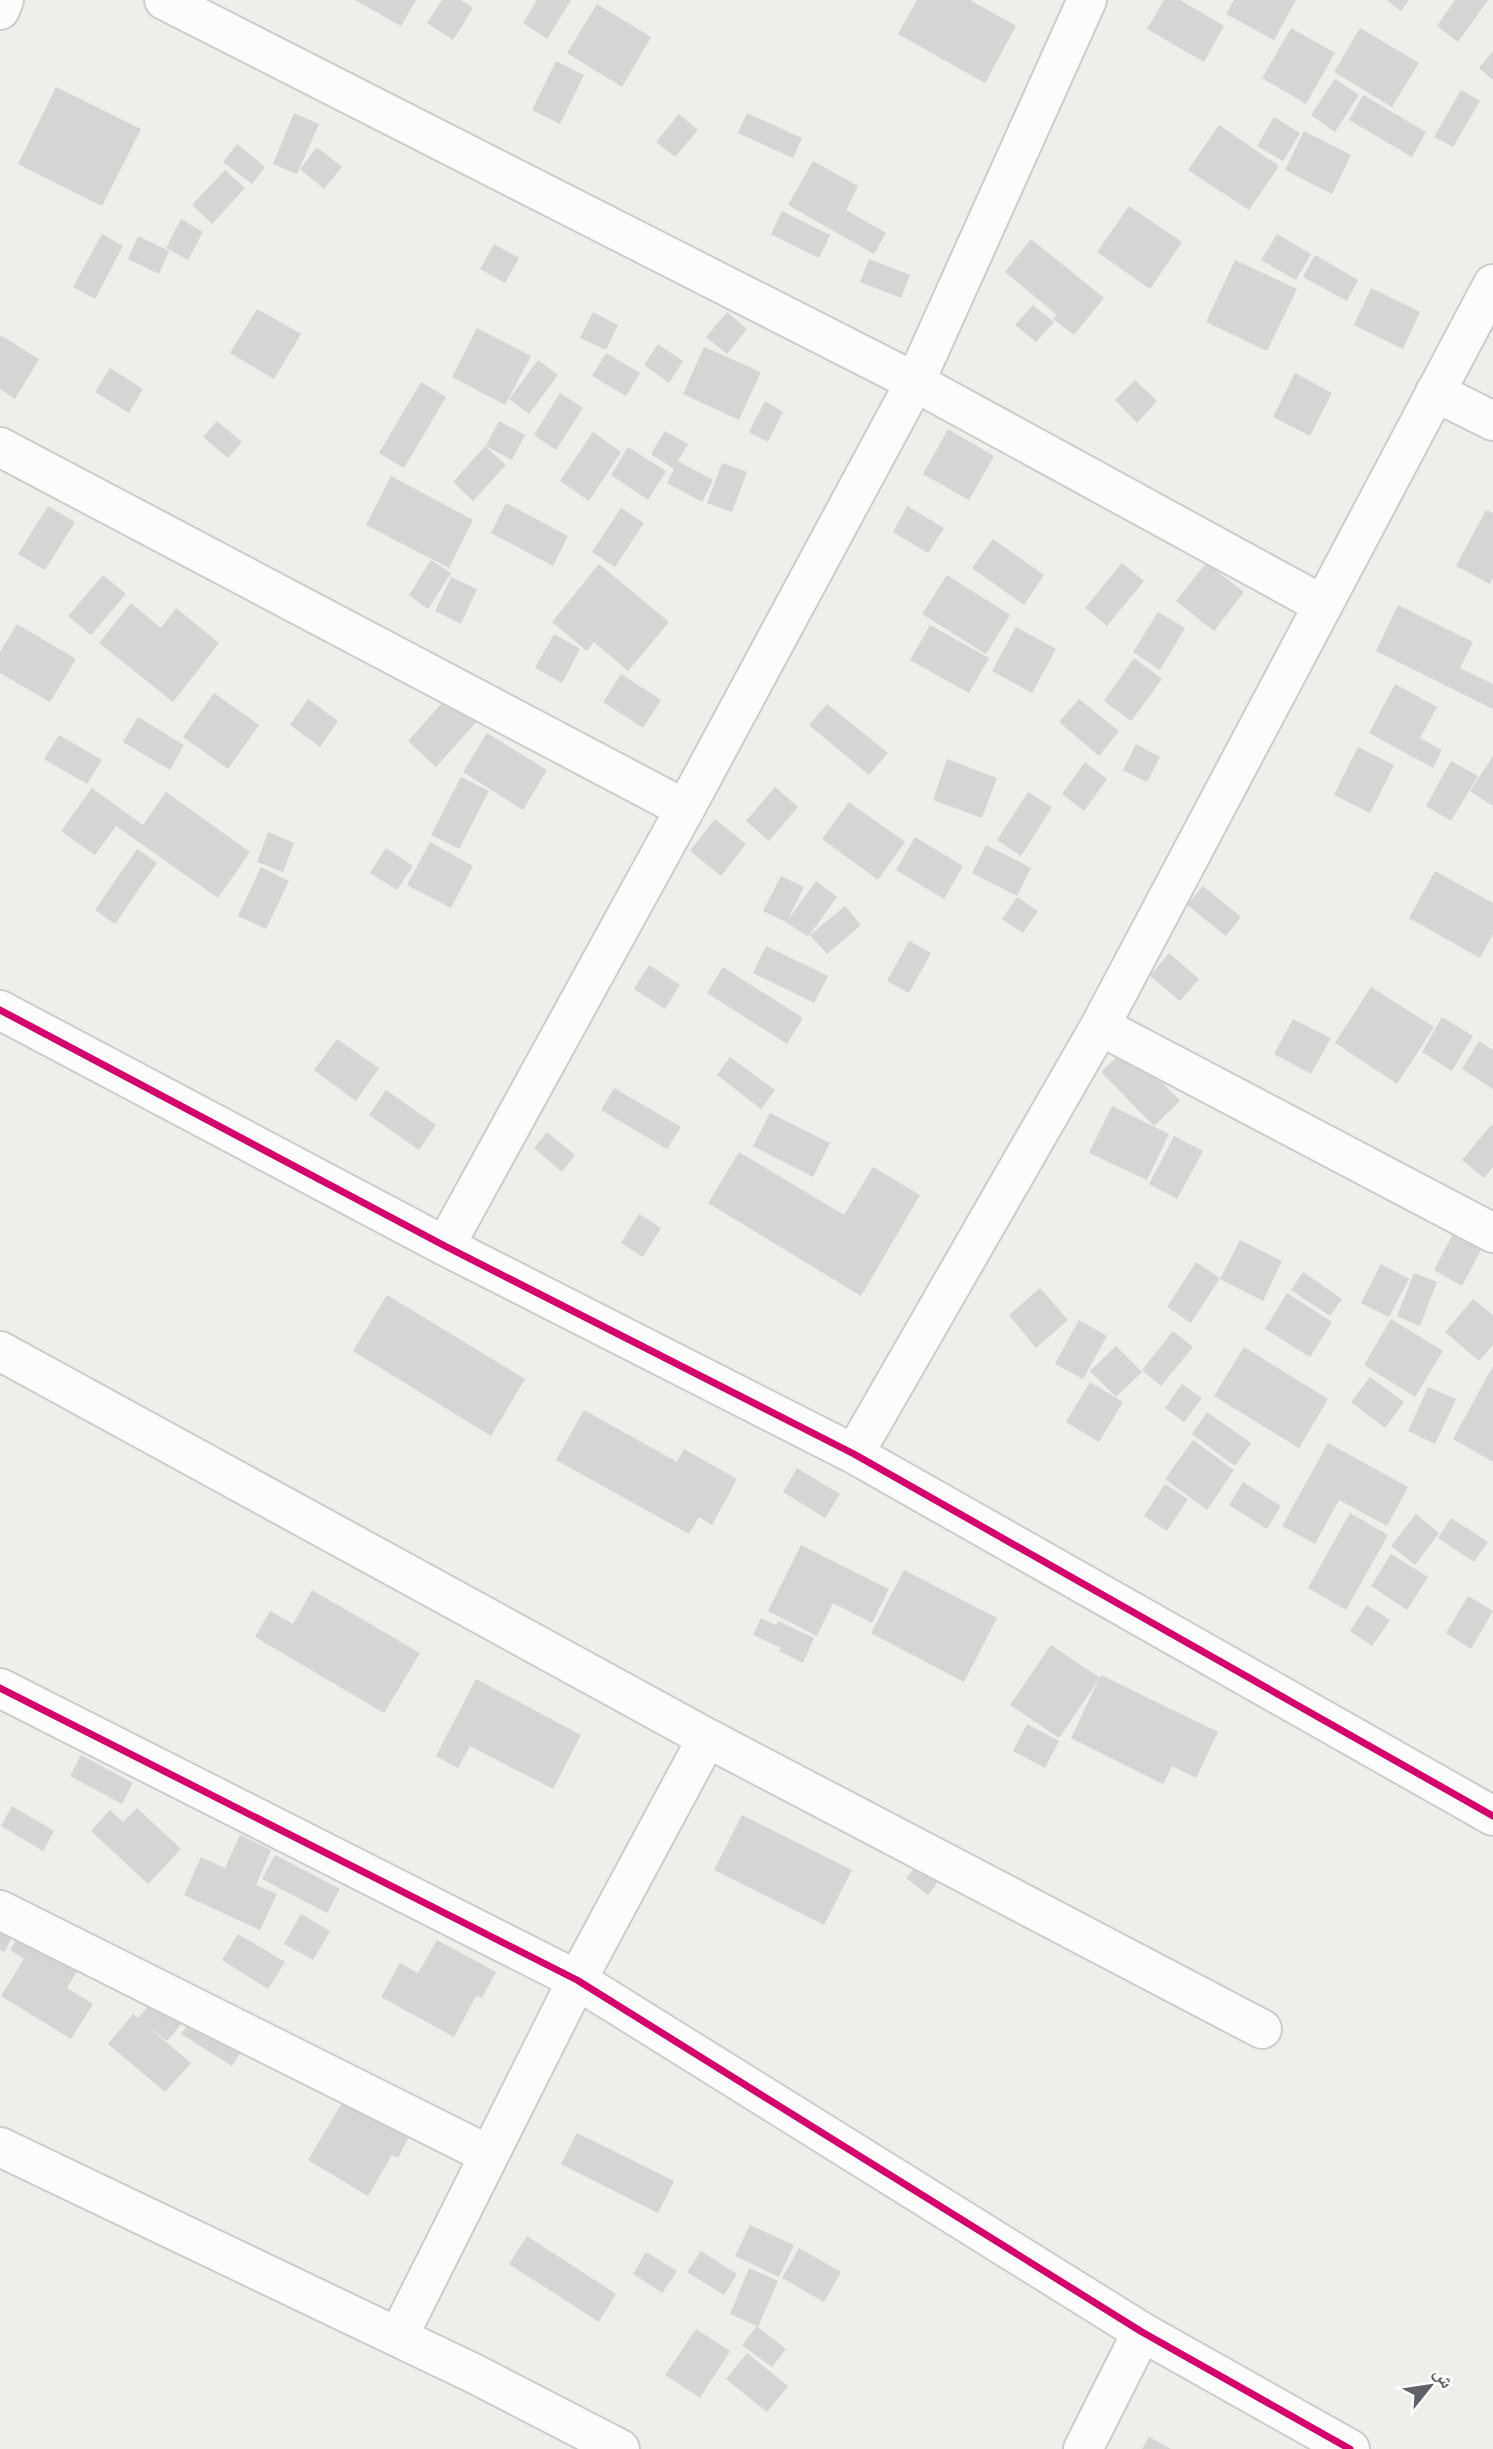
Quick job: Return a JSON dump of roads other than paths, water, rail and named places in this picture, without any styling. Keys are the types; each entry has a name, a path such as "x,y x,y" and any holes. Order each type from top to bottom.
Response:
{"street":[{"path":"0,10 5,0"},
{"path":"164,0 915,382 1323,605"},
{"path":"445,1246 915,382 1087,0"},
{"path":"854,1454 1100,1026 1493,284"},
{"path":"1435,392 1493,421"},
{"path":"0,447 685,809"},
{"path":"0,1010 445,1246 854,1454 1493,1815"},
{"path":"1100,1026 1493,1234"},
{"path":"0,1351 707,1738 1262,2029"},
{"path":"0,1688 577,1980 1142,2332 1350,2449"},
{"path":"398,2337 577,1980 707,1738"},
{"path":"0,1910 489,2155"},
{"path":"0,2147 398,2337 620,2449"},
{"path":"1083,2449 1142,2332"}]}
